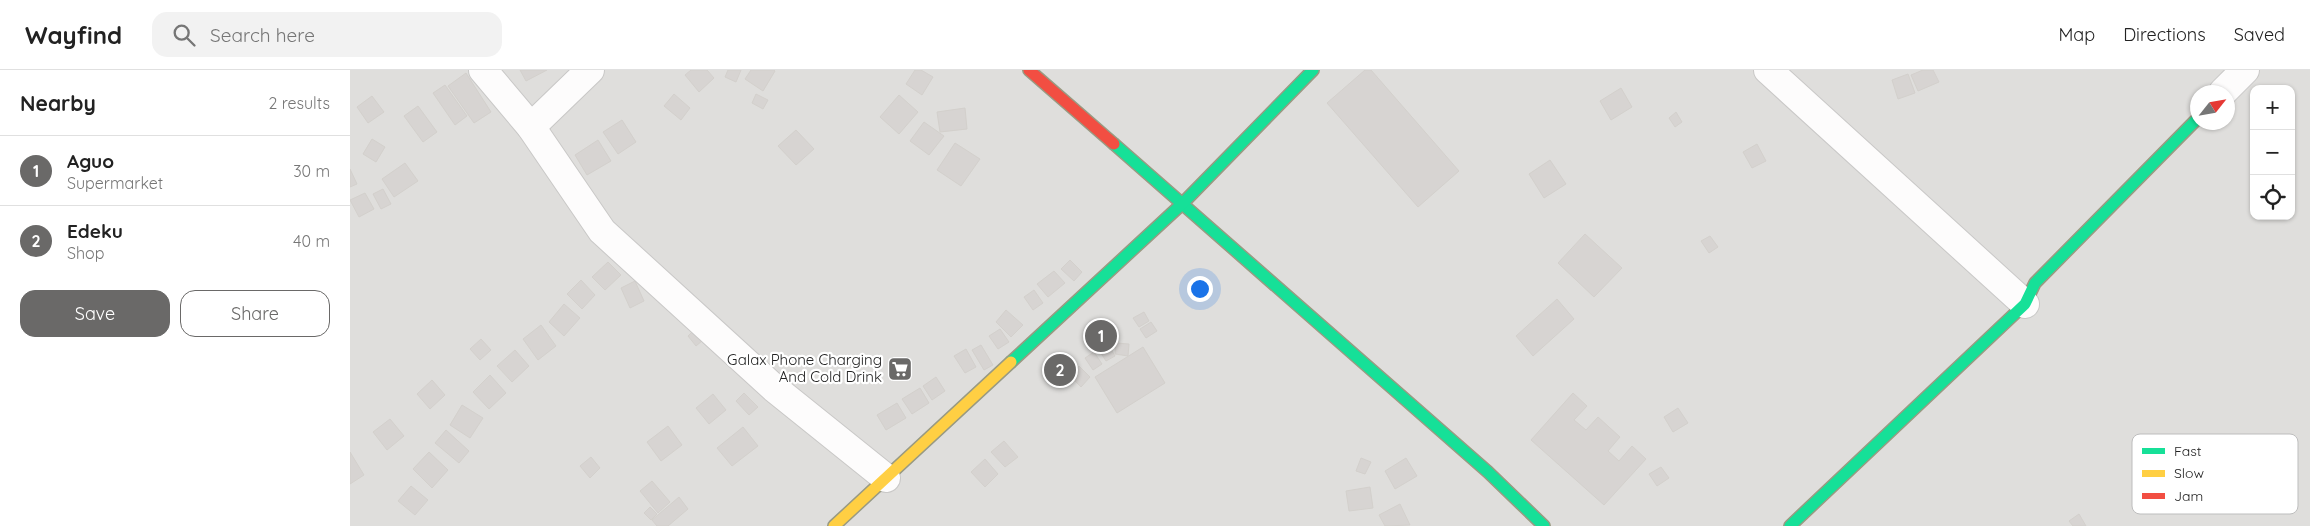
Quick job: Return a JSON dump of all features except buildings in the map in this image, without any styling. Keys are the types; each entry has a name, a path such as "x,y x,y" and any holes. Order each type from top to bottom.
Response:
{"street":[{"path":"483,70 531,127 602,231 774,388 886,478"},
{"path":"531,127 590,70"},
{"path":"1029,70 1488,472 1544,526"},
{"path":"834,526 1183,203 1313,70"},
{"path":"1768,70 2025,304"},
{"path":"2230,85 2245,70"},
{"path":"1790,526 2025,304 2035,283 2190,126"}],"shaded area":[{"path":"350,70 2310,70 2310,526 350,526"}],"traffic: fast":[{"path":"1011,362 1183,203 1313,70"},
{"path":"1790,526 2025,304 2035,283 2190,126"},
{"path":"1114,144 1488,472 1544,526"}],"traffic: slow":[{"path":"834,526 1011,362"}],"traffic: jam":[{"path":"1029,70 1114,144"}],"place":[{"name":"Aguo","path":"1101,336"},
{"name":"Galax Phone Charging And Cold Drink","path":"900,369"},
{"name":"Edeku","path":"1060,370"}]}
